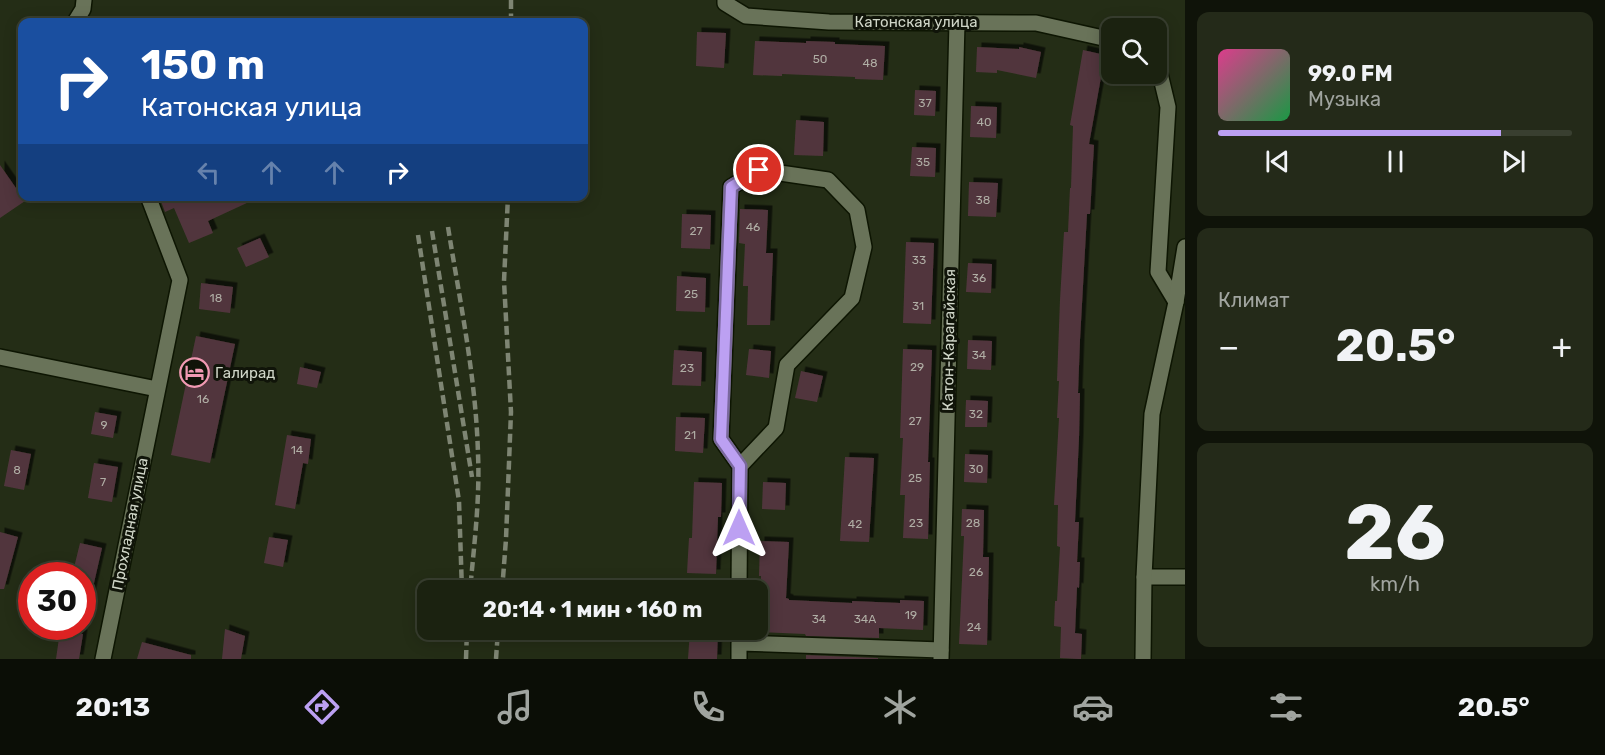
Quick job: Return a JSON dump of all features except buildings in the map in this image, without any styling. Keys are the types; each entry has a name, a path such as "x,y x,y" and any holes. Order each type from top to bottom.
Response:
{"street":[{"path":"77,18 83,9 84,0"},
{"name":"Катонская улица","path":"725,0 725,3 746,16 830,22 1036,23 1101,38"},
{"name":"Катон-Карагайская","path":"941,654 957,22"},
{"path":"1162,84 1168,107 1158,272 1176,302"},
{"path":"739,580 740,466 721,439 731,187 759,170 828,180 857,210 864,248 852,298 788,365 776,428 740,466"},
{"name":"Прохладная улица","path":"103,659 180,280 150,201"},
{"path":"1143,659 1144,577 1152,414 1176,302 1185,247"},
{"path":"0,357 157,389"},
{"path":"1144,577 1185,577"},
{"path":"768,639 941,654"},
{"path":"739,640 739,659"}],"railway":[{"path":"511,0 511,18"},
{"path":"503,580 511,412 504,281 508,201"},
{"path":"448,227 467,340 477,426 478,488 471,580"},
{"path":"432,231 472,477"},
{"path":"418,235 459,501 462,580"},
{"path":"466,659 467,640"},
{"path":"496,659 497,640"}],"place":[{"name":"Галирад","path":"194,373"}],"route":[{"path":"739,528 740,466 721,439 731,187 759,170"}]}
